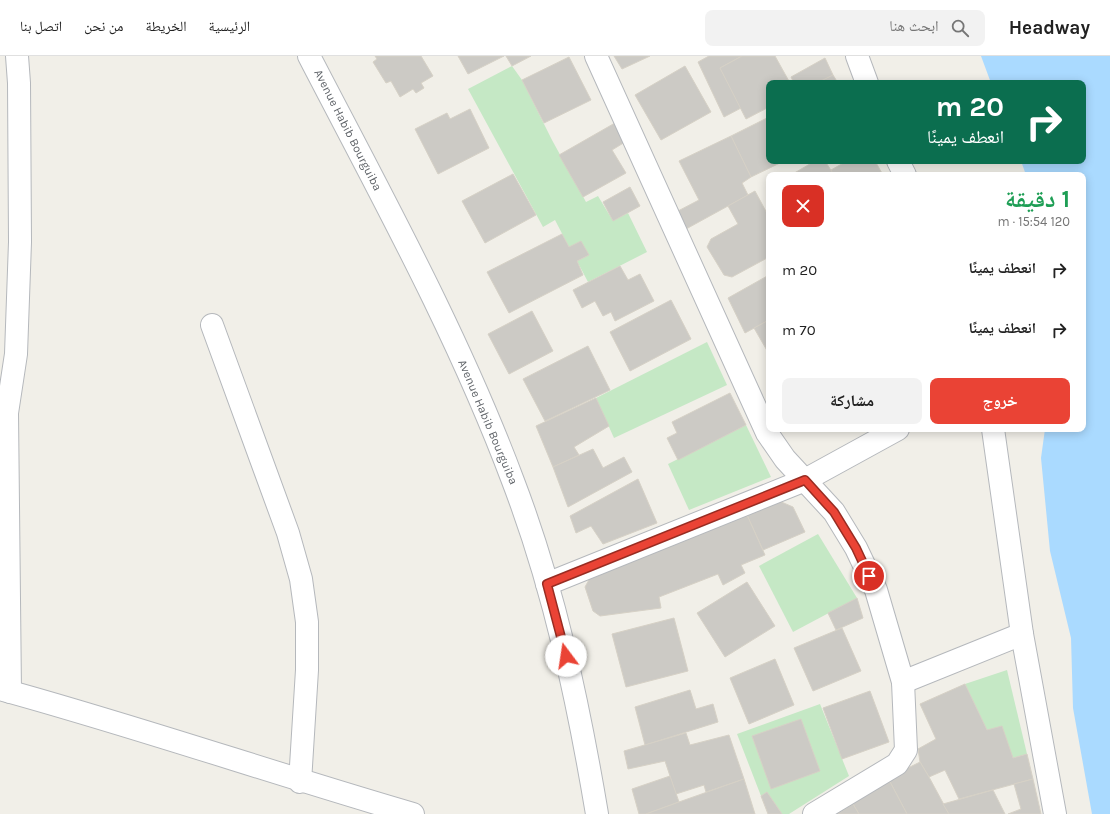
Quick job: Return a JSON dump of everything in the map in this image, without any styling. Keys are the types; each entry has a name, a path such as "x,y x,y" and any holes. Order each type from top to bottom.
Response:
{"street":[{"path":"17,56 20,107 20,242 16,354 3,413 5,690 118,722 300,782 413,814"},
{"name":"Avenue Habib Bourguiba","path":"309,56 435,302 514,481 547,584 573,685 597,814"},
{"path":"596,56 766,431"},
{"path":"857,56 866,80"},
{"path":"212,325 286,526 301,579 307,622 307,670 300,782"},
{"path":"767,432 785,459 834,512 856,548 876,590 904,682 906,750 896,764 814,814"},
{"path":"547,584 805,480 893,432"},
{"path":"993,432 1022,634 1055,814"},
{"path":"904,682 1022,634"}],"green space":[{"path":"512,66 522,80 552,140 586,202 598,196 613,221 628,213 647,252 588,282 577,261 589,255 569,247 555,220 543,227 468,89"},
{"path":"707,342 727,385 614,438 596,398"},
{"path":"746,425 771,477 689,510 668,464"},
{"path":"818,534 857,598 793,632 759,566"},
{"path":"1007,670 1027,754 1013,758 987,730 965,684"},
{"path":"820,704 849,776 789,814 782,814 767,792 761,796 737,734"}],"water":[{"path":"981,56 1110,56 1110,814 1092,814 1073,708 1071,638 1050,551 1041,458 1045,432 1086,432 1086,172 1025,172 1022,164 1086,164 1086,80 990,80"}],"building":[{"path":"375,56 421,56 433,76 421,83 424,88 416,93 413,89 400,97 391,81 386,83 373,62 377,59"},
{"path":"458,56 504,56 468,74"},
{"path":"506,56 531,56 512,66"},
{"path":"614,56 650,56 622,69"},
{"path":"709,56 742,56 720,68 741,108 724,117 698,62"},
{"path":"742,56 775,56 788,80 766,80 766,109 746,119 720,68"},
{"path":"569,57 591,100 544,123 522,80"},
{"path":"825,58 833,75 823,80 792,80 791,77"},
{"path":"685,66 711,112 661,140 635,95"},
{"path":"833,75 836,80 823,80"},
{"path":"470,109 489,148 438,174 415,129 447,113 450,119"},
{"path":"766,118 766,164 778,164 751,177 731,136"},
{"path":"615,123 625,142 612,150 626,173 583,197 559,155"},
{"path":"731,136 751,177 742,183 748,195 686,229 678,211 699,200 679,161"},
{"path":"810,164 827,164 832,172 796,172"},
{"path":"842,164 877,164 881,172 832,172 831,170"},
{"path":"513,174 536,215 485,243 462,201"},
{"path":"630,187 640,206 613,221 603,202"},
{"path":"755,191 766,211 766,259 732,277 724,275 707,247 711,239 738,224 728,206"},
{"path":"562,234 569,247 581,241 589,255 577,261 583,275 509,313 487,272"},
{"path":"620,266 628,280 640,274 654,301 615,321 611,312 603,316 595,301 582,308 573,290"},
{"path":"766,277 766,322 745,333 728,298"},
{"path":"671,300 691,339 630,371 610,332"},
{"path":"532,311 553,351 509,374 488,334"},
{"path":"766,322 766,349 754,328"},
{"path":"588,346 610,390 545,421 523,379"},
{"path":"730,393 746,425 678,460 667,438 677,433 672,422"},
{"path":"596,398 609,426 574,447 579,455 553,467 536,426"},
{"path":"593,449 603,468 624,457 632,472 568,507 553,467"},
{"path":"638,479 657,523 603,544 591,526 576,533 570,516"},
{"path":"779,501 793,507 805,532 763,550 747,515"},
{"path":"747,515 765,555 741,565 745,573 723,585 718,574 659,597 661,608 600,616 593,611 585,587 590,578"},
{"path":"747,582 775,626 725,657 697,613"},
{"path":"857,598 863,618 836,630 828,613"},
{"path":"674,618 688,671 626,687 612,634"},
{"path":"842,628 861,671 813,691 794,648"},
{"path":"775,659 794,705 749,724 730,678"},
{"path":"965,684 987,730 1002,726 1013,758 1027,754 1033,779 959,799 945,770 929,777 920,762 918,749 936,739 920,704"},
{"path":"690,690 696,709 713,704 718,722 645,745 635,707"},
{"path":"870,691 889,742 842,759 823,708"},
{"path":"801,719 820,771 771,789 752,736"},
{"path":"686,733 690,745 729,735 744,779 706,792 704,785 676,794 665,761 628,769 624,751"},
{"path":"920,762 949,814 907,814 888,778"},
{"path":"670,776 679,802 646,814 639,814 632,789"},
{"path":"888,778 907,814 859,814 853,804"},
{"path":"744,779 755,814 646,814 679,802"},
{"path":"1033,779 1041,814 1008,814 1021,809 1014,784"},
{"path":"993,790 1005,814 949,814 943,804"},
{"path":"767,792 782,814 768,814 761,796"},
{"path":"853,804 859,814 837,814"}],"route":[{"path":"566,656 547,584 805,480 834,512 856,548 869,576"}]}
